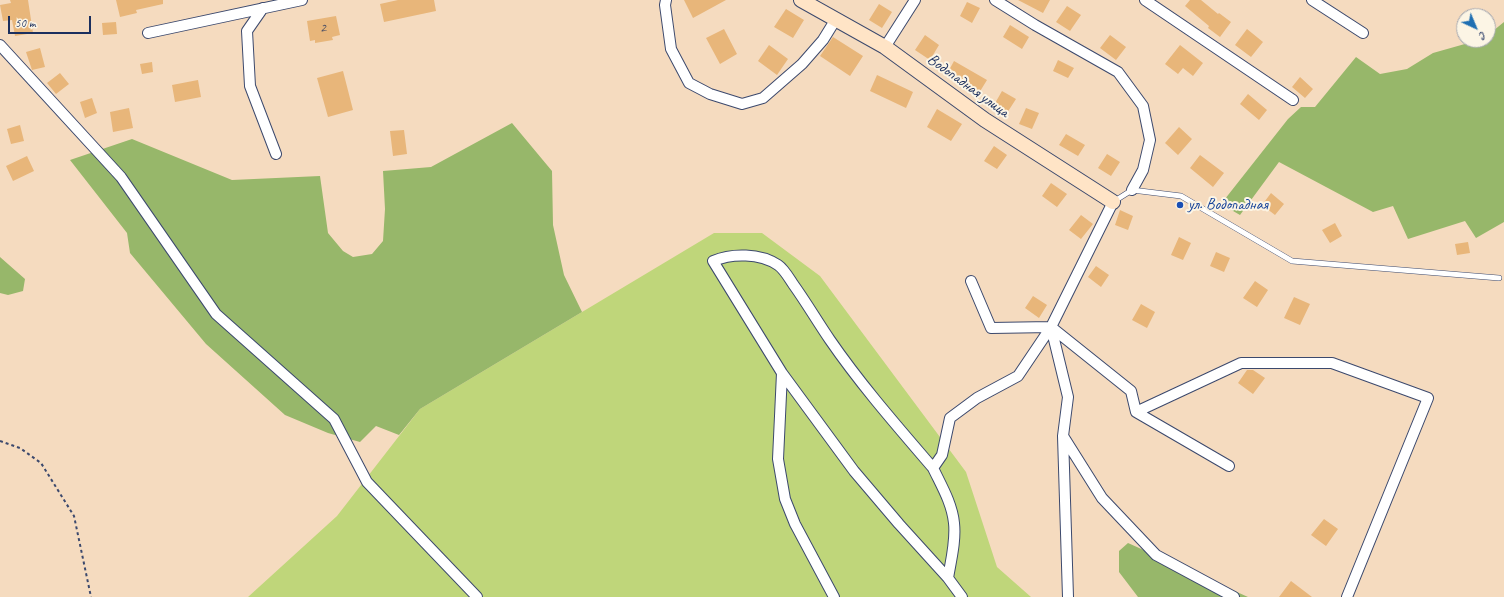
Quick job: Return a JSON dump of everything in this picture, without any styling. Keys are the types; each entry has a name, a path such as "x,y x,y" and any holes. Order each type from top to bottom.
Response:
{"street":[{"path":"148,33 263,8 279,2 302,0"},
{"path":"666,0 665,6 671,49 689,83 710,94 742,104 763,98 802,64 822,40 836,19"},
{"name":"Водопадная улица","path":"801,0 885,47 985,120 1113,202"},
{"path":"885,47 916,0"},
{"path":"995,0 1035,25 1118,72 1143,106 1150,140 1143,170 1132,190"},
{"path":"1145,0 1293,100"},
{"path":"1312,0 1363,33"},
{"path":"263,8 248,31 250,86 276,154"},
{"path":"0,45 121,177 216,314 334,419 367,482 477,597"},
{"path":"933,468 942,455 950,418 977,398 1018,376 1051,327 1113,202"},
{"path":"948,578 954,538 954,522 950,503 933,468 870,394 830,339 804,299 778,266 770,261 752,256 734,255 713,261 782,373 854,471 948,578 962,597"},
{"path":"971,281 991,328 1051,327 1131,391 1136,412 1230,466"},
{"path":"1051,327 1068,397 1063,436 1068,597"},
{"path":"1136,412 1241,363 1332,363 1428,398 1347,597"},
{"path":"782,373 778,459 785,499 795,524 834,597"},
{"path":"1063,436 1102,498 1156,555 1234,597"}],"lane":[{"path":"1113,202 1132,190 1181,196 1292,261 1500,278"}],"path":[{"path":"0,441 20,448 41,463 74,516 91,597"}],"green space":[{"path":"1504,22 1504,222 1476,238 1465,221 1408,239 1393,206 1373,212 1279,162 1240,215 1221,204 1288,119 1301,107 1315,107 1356,57 1380,74 1407,69 1433,53 1456,46 1456,48 1496,48 1496,28"},
{"path":"512,123 552,171 553,225 564,275 582,312 420,409 399,435 376,426 360,442 328,433 285,415 206,344 130,253 127,233 70,160 132,139 232,180 320,176 328,233 343,251 353,257 372,254 383,241 385,209 383,171 431,167"},
{"path":"714,233 762,233 820,276 966,472 997,567 1031,597 248,597 337,516 420,409"},
{"path":"0,257 25,279 23,291 8,295 0,293"},
{"path":"1128,543 1248,597 1138,597 1119,572 1119,551"}],"building":[{"path":"10,0 28,0 33,33 15,36 12,20 3,21 0,5 11,3"},
{"path":"116,0 163,0 163,4 136,10 137,13 120,17"},
{"path":"398,0 434,0 436,11 384,22 380,4"},
{"path":"684,0 726,0 693,18"},
{"path":"1018,0 1050,0 1043,13"},
{"path":"1190,0 1201,0 1218,14 1219,13 1231,22 1220,37 1208,28 1209,26 1185,6"},
{"path":"967,2 980,8 972,23 960,16"},
{"path":"879,4 892,12 882,28 869,20"},
{"path":"1067,6 1081,15 1070,31 1056,22"},
{"path":"786,9 804,20 793,38 774,27"},
{"path":"336,16 340,35 332,37 333,40 315,43 315,40 310,41 307,21"},
{"path":"116,22 117,34 103,35 102,23"},
{"path":"1010,25 1029,37 1022,49 1003,37"},
{"path":"724,29 737,54 720,64 706,38"},
{"path":"1247,29 1263,42 1251,57 1235,45"},
{"path":"925,35 939,45 930,60 915,50"},
{"path":"1110,35 1126,47 1116,60 1100,48"},
{"path":"833,37 863,56 850,76 820,56"},
{"path":"769,45 788,59 777,75 758,61"},
{"path":"1180,45 1203,63 1193,76 1183,68 1178,74 1165,64"},
{"path":"40,48 45,67 32,70 26,52"},
{"path":"1058,60 1074,68 1068,78 1053,71"},
{"path":"954,61 987,80 979,93 947,74"},
{"path":"152,62 153,72 142,74 140,64"},
{"path":"343,71 353,110 328,117 317,78"},
{"path":"60,73 69,84 56,94 47,83"},
{"path":"877,75 913,92 906,108 870,91"},
{"path":"1300,77 1313,89 1305,98 1292,87"},
{"path":"198,80 201,97 175,102 172,85"},
{"path":"1002,91 1016,99 1007,113 994,105"},
{"path":"1248,94 1267,110 1259,120 1240,104"},
{"path":"92,98 97,113 85,118 80,102"},
{"path":"129,108 133,128 113,132 110,112"},
{"path":"1026,108 1039,113 1032,129 1019,124"},
{"path":"937,109 962,124 951,141 927,127"},
{"path":"20,125 24,141 11,144 7,129"},
{"path":"1179,127 1192,139 1178,155 1165,143"},
{"path":"404,130 407,154 393,156 390,131"},
{"path":"1066,134 1085,145 1078,156 1059,145"},
{"path":"994,146 1007,155 997,169 984,161"},
{"path":"1107,154 1120,162 1111,176 1098,168"},
{"path":"1200,155 1224,173 1213,187 1190,168"},
{"path":"27,156 34,171 13,181 6,166"},
{"path":"1051,183 1067,194 1057,207 1042,196"},
{"path":"1271,193 1284,204 1275,215 1262,205"},
{"path":"1120,210 1133,216 1128,230 1115,225"},
{"path":"1081,215 1093,224 1081,239 1069,230"},
{"path":"1335,223 1342,236 1330,243 1322,230"},
{"path":"1179,237 1191,243 1183,260 1171,255"},
{"path":"1468,242 1470,253 1457,255 1455,244"},
{"path":"1216,252 1230,258 1224,272 1210,266"},
{"path":"1096,266 1109,275 1101,287 1088,277"},
{"path":"1255,281 1268,290 1257,307 1243,298"},
{"path":"1033,296 1047,305 1039,318 1025,308"},
{"path":"1294,297 1310,304 1300,325 1284,318"},
{"path":"1141,304 1155,312 1147,328 1132,320"},
{"path":"1247,370 1253,370 1265,378 1253,394 1238,383"},
{"path":"1324,519 1338,529 1326,546 1311,535"},
{"path":"1291,581 1312,597 1279,597"}],"place":[{"name":"ул. Водопадная","path":"1180,205"}]}
